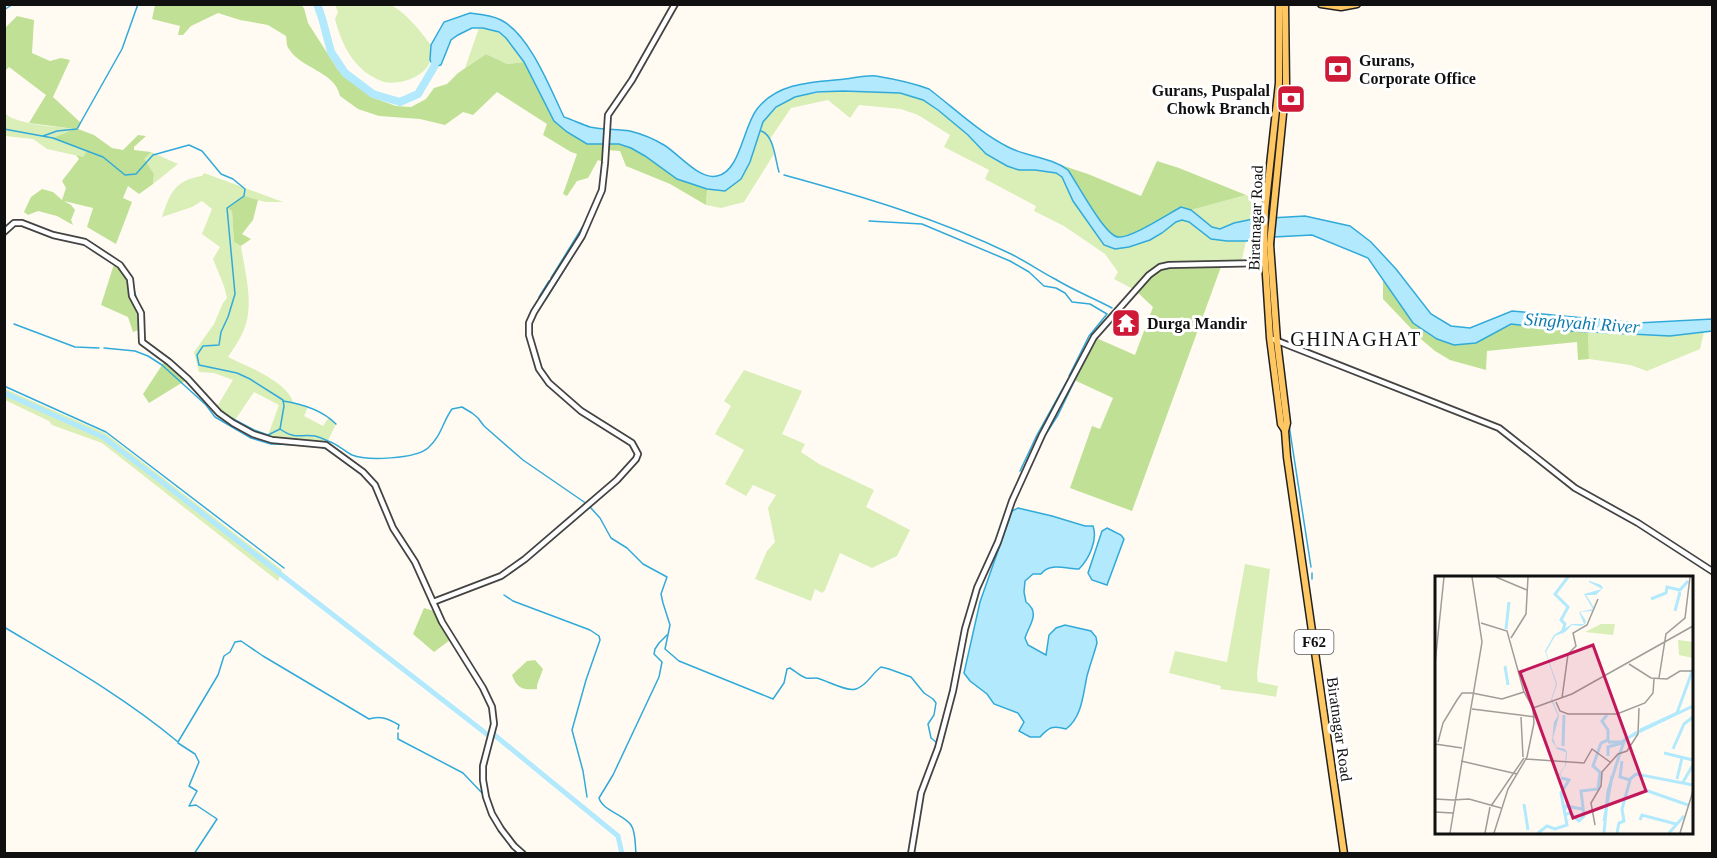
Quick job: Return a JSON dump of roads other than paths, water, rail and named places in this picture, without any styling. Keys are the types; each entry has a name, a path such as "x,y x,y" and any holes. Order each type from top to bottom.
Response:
{"main road":[{"path":"1321,4 1341,7 1357,4"},
{"name":"Biratnagar Road","path":"1274,339 1264,263 1279,83 1281,5"},
{"name":"Biratnagar Road","path":"1267,244 1281,424 1285,431 1296,524 1344,854"}],"street":[{"path":"433,602 501,576 525,560 627,470 636,459 638,454 632,443 581,411 549,383 539,369 529,335 529,323 589,222 602,190 611,108 632,80 675,4"},
{"path":"4,232 14,223 22,223 53,235 85,242 115,261 130,279 132,296 141,313 142,342 185,376 219,413 253,434 272,440 326,445 363,472 375,485 393,528 415,562 442,622 483,688 492,707 494,724 483,766 486,797 501,829 523,854"},
{"path":"911,854 921,793 938,748 977,588 998,542 1024,472 1094,337 1149,275 1160,267 1264,263"},
{"path":"1274,339 1499,428 1575,488 1638,523 1713,571"}],"water":[{"path":"470,13 497,18 521,37 538,63 564,117 590,127 630,131 648,137 664,145 696,170 710,176 725,173 731,166 752,117 757,109 775,93 797,85 876,76 929,89 977,128 998,141 1015,150 1054,162 1068,170 1099,219 1112,234 1118,237 1124,237 1140,230 1181,207 1191,210 1212,227 1220,229 1253,219 1305,216 1350,226 1371,242 1396,269 1431,314 1451,326 1470,328 1512,311 1637,323 1712,319 1712,331 1670,336 1572,331 1511,324 1476,343 1454,345 1437,339 1413,323 1368,258 1312,235 1227,241 1211,239 1189,222 1182,220 1150,240 1115,249 1104,245 1073,201 1062,177 1056,173 1019,170 1007,166 986,154 968,135 938,110 923,100 900,93 843,91 817,92 795,97 776,107 763,122 750,162 741,179 725,191 707,189 677,179 631,148 619,144 587,144 567,132 554,121 524,62 499,32 472,28 458,35 451,40 441,65 434,67 430,60 431,45 444,22"},
{"path":"1018,508 1085,526 1093,526 1094,531 1092,549 1079,569 1049,568 1041,574 1033,574 1025,581 1026,602 1033,610 1031,624 1025,638 1028,645 1046,655 1049,635 1056,628 1065,625 1091,631 1097,643 1081,705 1075,718 1066,729 1051,728 1040,737 1030,737 1019,731 1024,722 1018,713 994,704 987,694 970,681 964,673 980,602 1012,511"},
{"path":"1107,528 1124,539 1107,585 1092,580 1088,573 1102,531"}],"waterway":[{"path":"4,10 13,4"},
{"path":"43,136 57,131 77,129 122,49 138,4"},
{"name":"Singhyahi River","path":"317,4 331,52 345,73 373,94 400,102 418,94 434,67 437,57"},
{"path":"4,129 53,138 103,157 125,175 136,174 153,155 189,145 202,151 221,174 233,179 245,189 244,196 227,208 235,294 221,332 219,345 203,346 197,355 199,365 237,373 283,400 280,429 294,436 320,437 359,457 402,457 422,452 428,448 436,439 452,409 462,407 478,418 523,460 587,504"},
{"path":"761,131 769,137 779,172"},
{"path":"606,172 607,166"},
{"path":"784,175 871,200 984,241 1112,308"},
{"path":"546,299 584,238 604,192"},
{"path":"869,221 922,224 1010,261 1029,272 1044,286 1056,288 1065,293 1072,302 1090,304 1107,314 1089,336 1069,376"},
{"path":"551,278 585,223"},
{"path":"1274,237 1274,245"},
{"path":"89,241 120,262"},
{"path":"539,297 549,281"},
{"path":"134,290 137,300"},
{"path":"14,324 75,347 99,348"},
{"path":"144,336 145,341 169,358 188,377"},
{"path":"104,348 135,351 148,356 162,365 206,405 215,417 251,438 271,444 309,445"},
{"path":"1028,471 1086,357"},
{"path":"1020,471 1068,379"},
{"path":"4,386 106,432 284,568"},
{"path":"4,393 103,437 142,467"},
{"path":"283,401 312,408 336,424"},
{"path":"222,413 268,435 280,429"},
{"path":"1289,425 1311,567"},
{"path":"320,447 327,449"},
{"path":"145,469 488,735"},
{"path":"590,507 600,518 611,538 627,548 643,564 667,577 661,594 670,625 665,649 679,661 773,699 784,683 787,669 790,668 806,678 818,678 853,690 864,685 881,667 889,669 911,677 936,703 934,715 928,724 931,738 936,742"},
{"path":"1312,573 1312,579"},
{"path":"504,595 513,601 590,630 599,636 600,640 572,730 587,797"},
{"path":"4,627 115,695 178,742 218,675 224,656 230,652 235,642 241,641 369,719 377,717 388,719 399,725 398,729"},
{"path":"636,854 633,828 605,806 599,798 613,775 659,677 662,662 654,654 659,643 667,635"},
{"path":"398,733 398,739 463,773 483,794"},
{"path":"492,733 618,836 622,854"},
{"path":"178,743 195,754 199,762 189,786 197,791 189,806 196,805 217,819 194,854"},
{"path":"934,767 940,748"},
{"path":"916,835 918,825"}],"place":[{"name":"Gurans, Corporate Office","path":"1338,69"},
{"name":"Gurans, Puspalal Chowk Branch","path":"1291,99"},
{"name":"Durga Mandir","path":"1126,323"}],"district":[{"name":"GHINAGHAT","path":"1356,339"}]}
